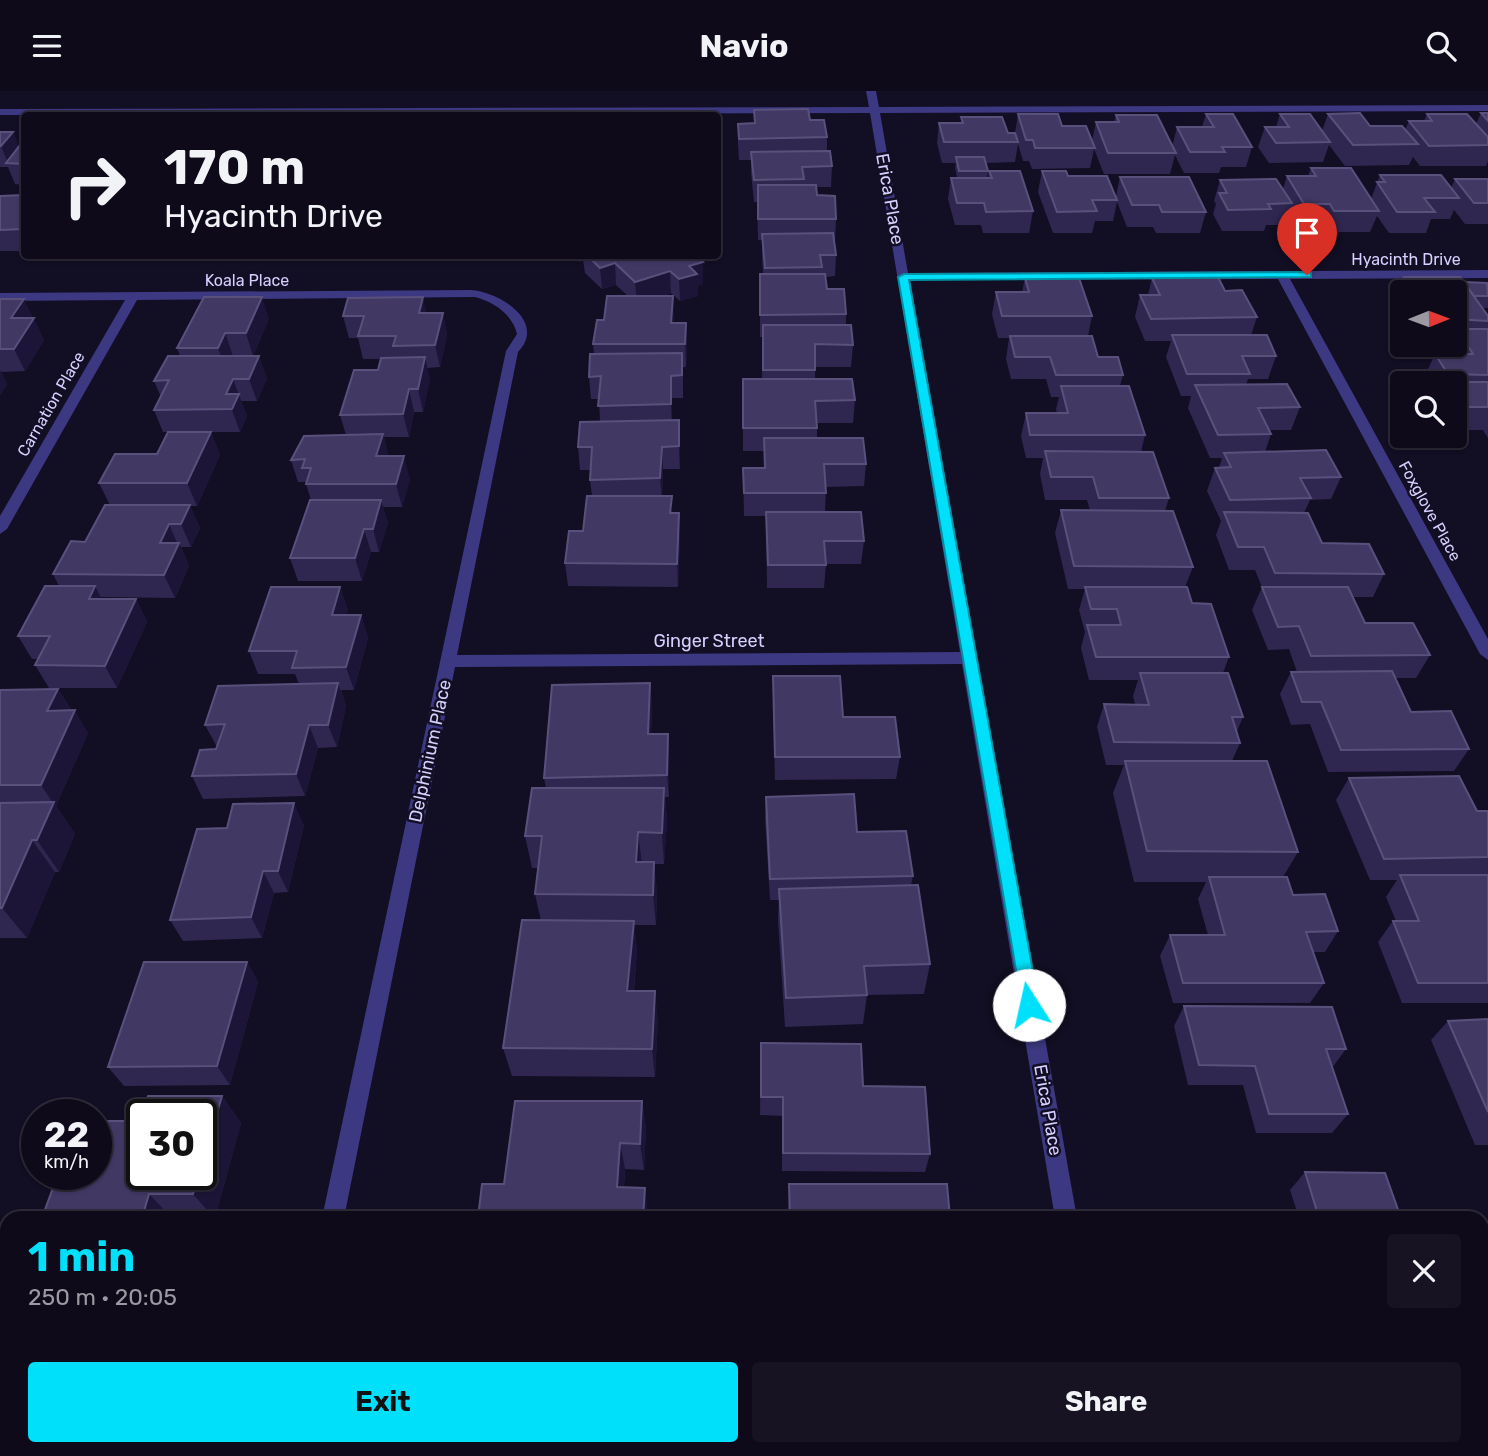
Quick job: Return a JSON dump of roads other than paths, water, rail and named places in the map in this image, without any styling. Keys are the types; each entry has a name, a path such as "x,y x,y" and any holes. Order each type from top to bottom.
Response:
{"street":[{"name":"Erica Place","path":"870,91 1065,1211"},
{"path":"0,112 1488,108"},
{"name":"Hyacinth Drive","path":"904,277 1488,274"},
{"name":"Foxglove Place","path":"1282,275 1488,654"},
{"name":"Koala Place","path":"0,297 468,293 493,299"},
{"name":"Carnation Place","path":"0,529 133,296"},
{"name":"Delphinium Place","path":"334,1211 513,351 519,346 523,334 513,313 493,299"},
{"name":"Ginger Street","path":"449,661 969,658"}]}
